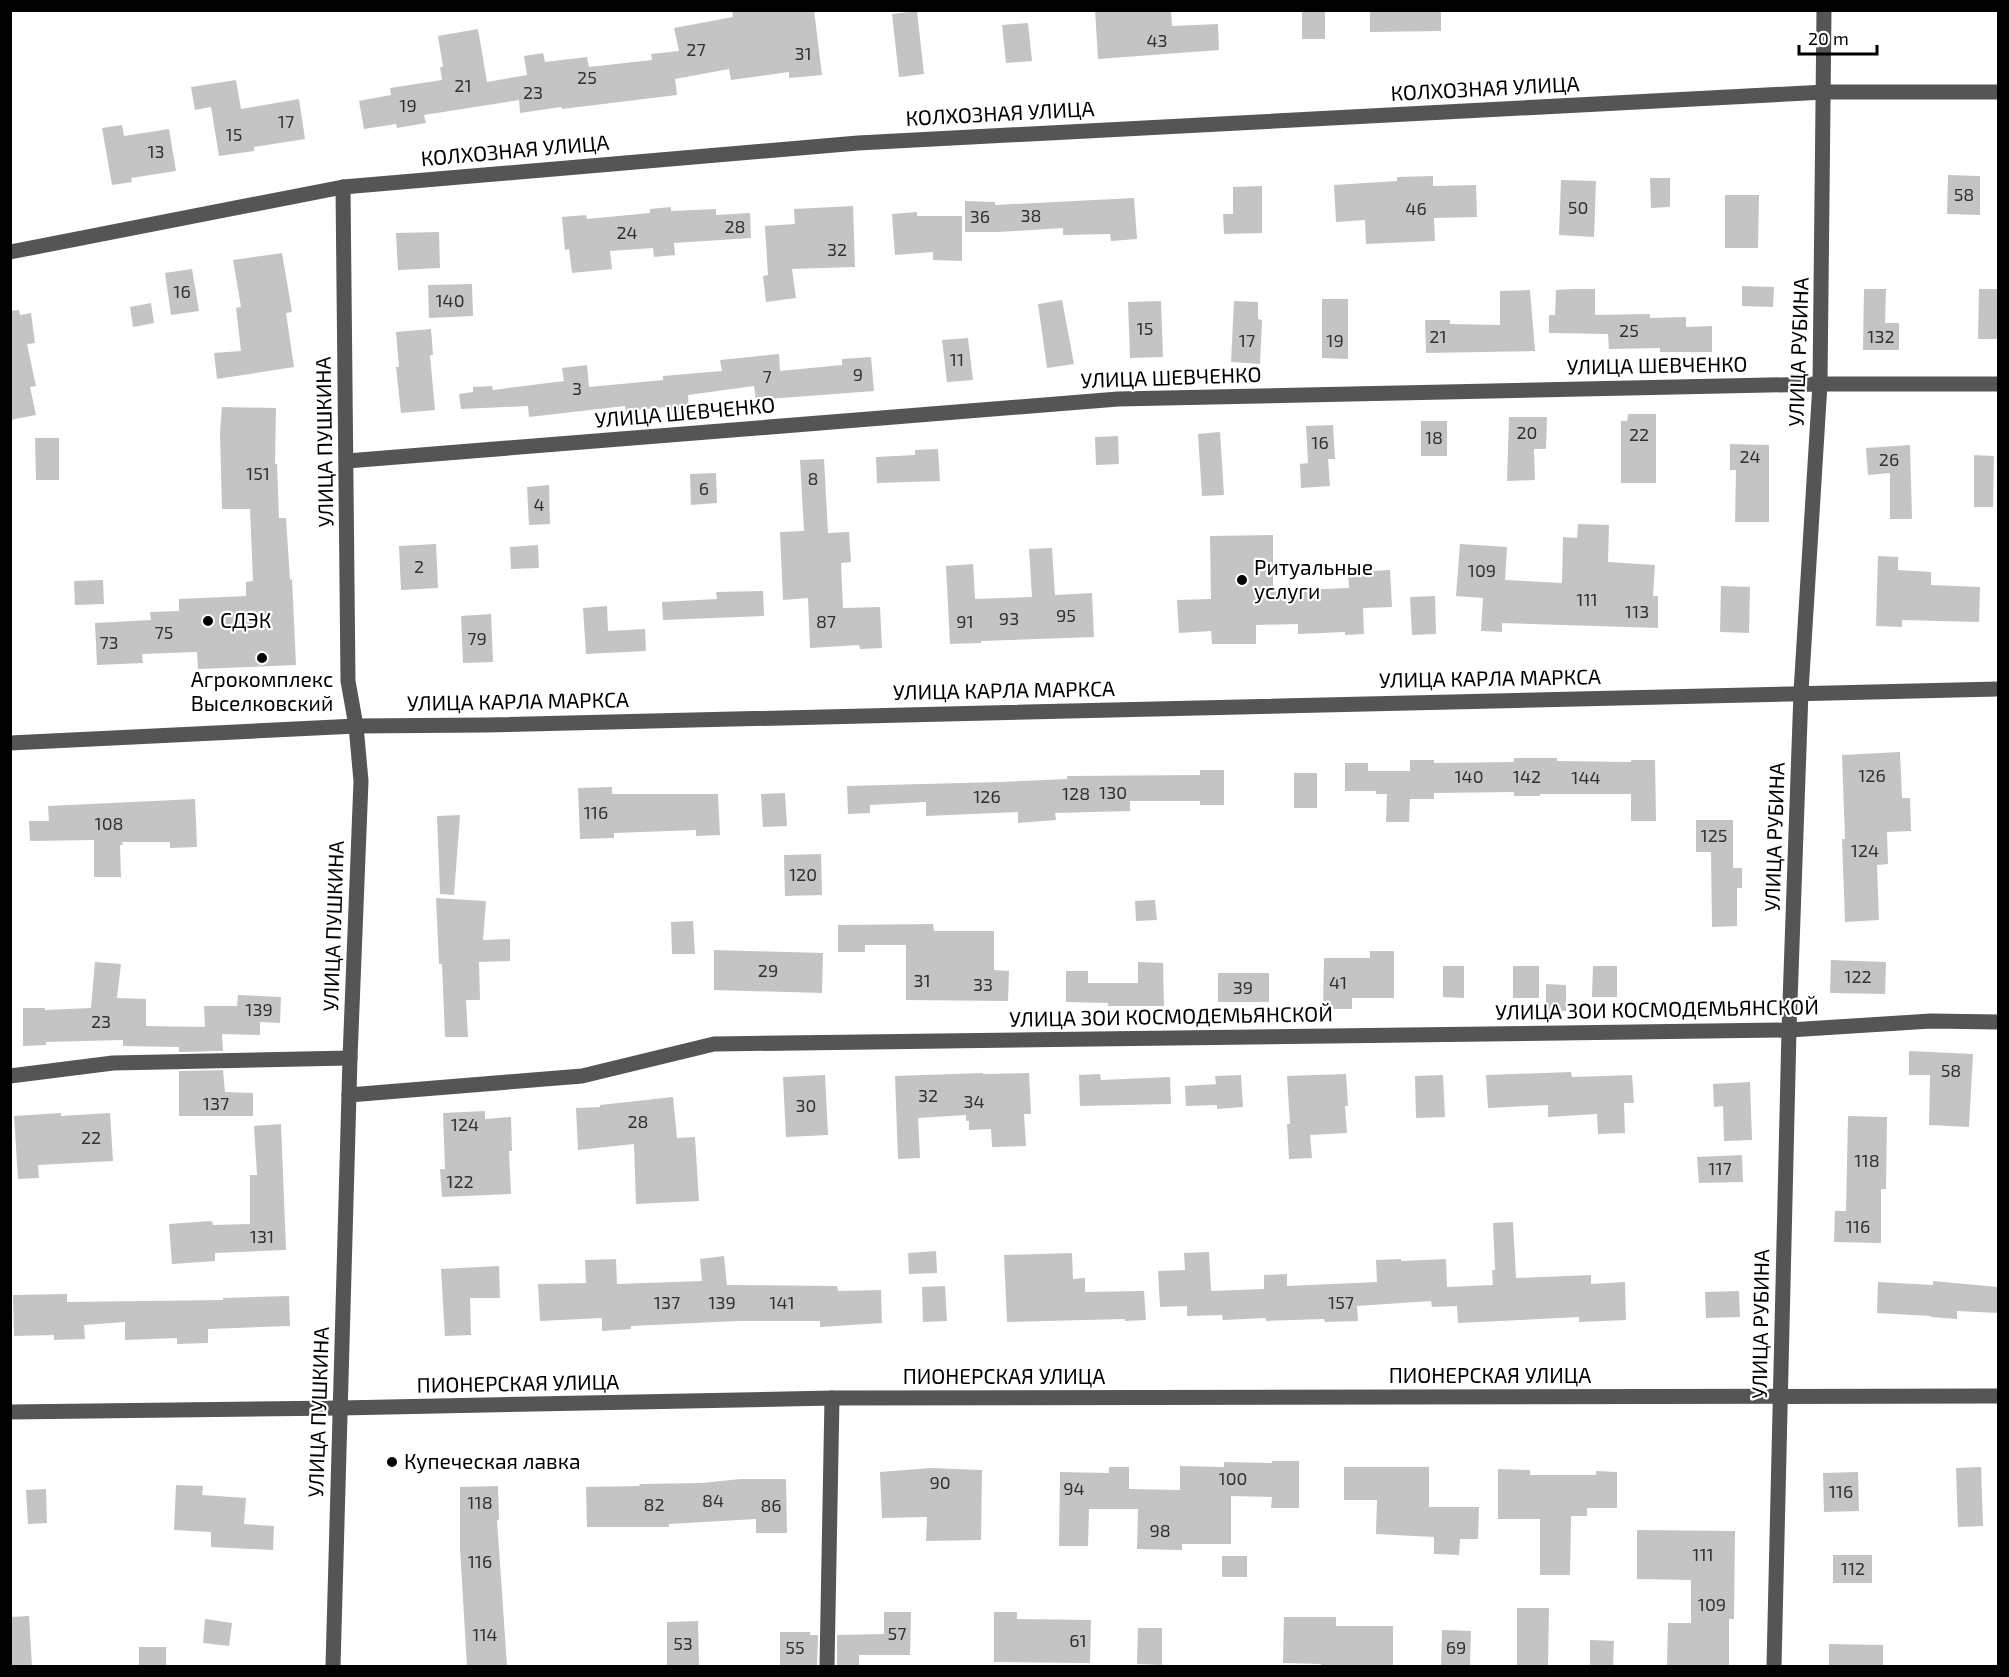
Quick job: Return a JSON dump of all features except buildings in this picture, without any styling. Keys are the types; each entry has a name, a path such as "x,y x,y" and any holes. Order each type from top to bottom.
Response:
{"street":[{"name":"УЛИЦА РУБИНА","path":"1774,1666 1789,1030 1802,692 1820,384 1825,92 1824,10"},
{"name":"КОЛХОЗНАЯ УЛИЦА","path":"10,252 343,187 858,143 1825,92 1998,92"},
{"name":"УЛИЦА ПУШКИНА","path":"333,1666 350,1058 361,781 356,726 348,681 343,187"},
{"name":"УЛИЦА ШЕВЧЕНКО","path":"347,461 1118,399 1820,384 1998,384"},
{"name":"УЛИЦА КАРЛА МАРКСА","path":"10,743 356,726 485,725 1998,689"},
{"name":"УЛИЦА ЗОИ КОСМОДЕМЬЯНСКОЙ","path":"349,1095 582,1076 714,1044 1789,1030 1930,1021 1998,1022"},
{"path":"10,1076 113,1063 350,1058"},
{"name":"ПИОНЕРСКАЯ УЛИЦА","path":"10,1412 832,1398 1998,1396"},
{"path":"827,1666 832,1398"}],"place":[{"name":"Ритуальные услуги","path":"1242,580"},
{"name":"СДЭК","path":"208,621"},
{"name":"Агрокомплекс Выселковский","path":"262,658"},
{"name":"Купеческая лавка","path":"392,1462"}]}
